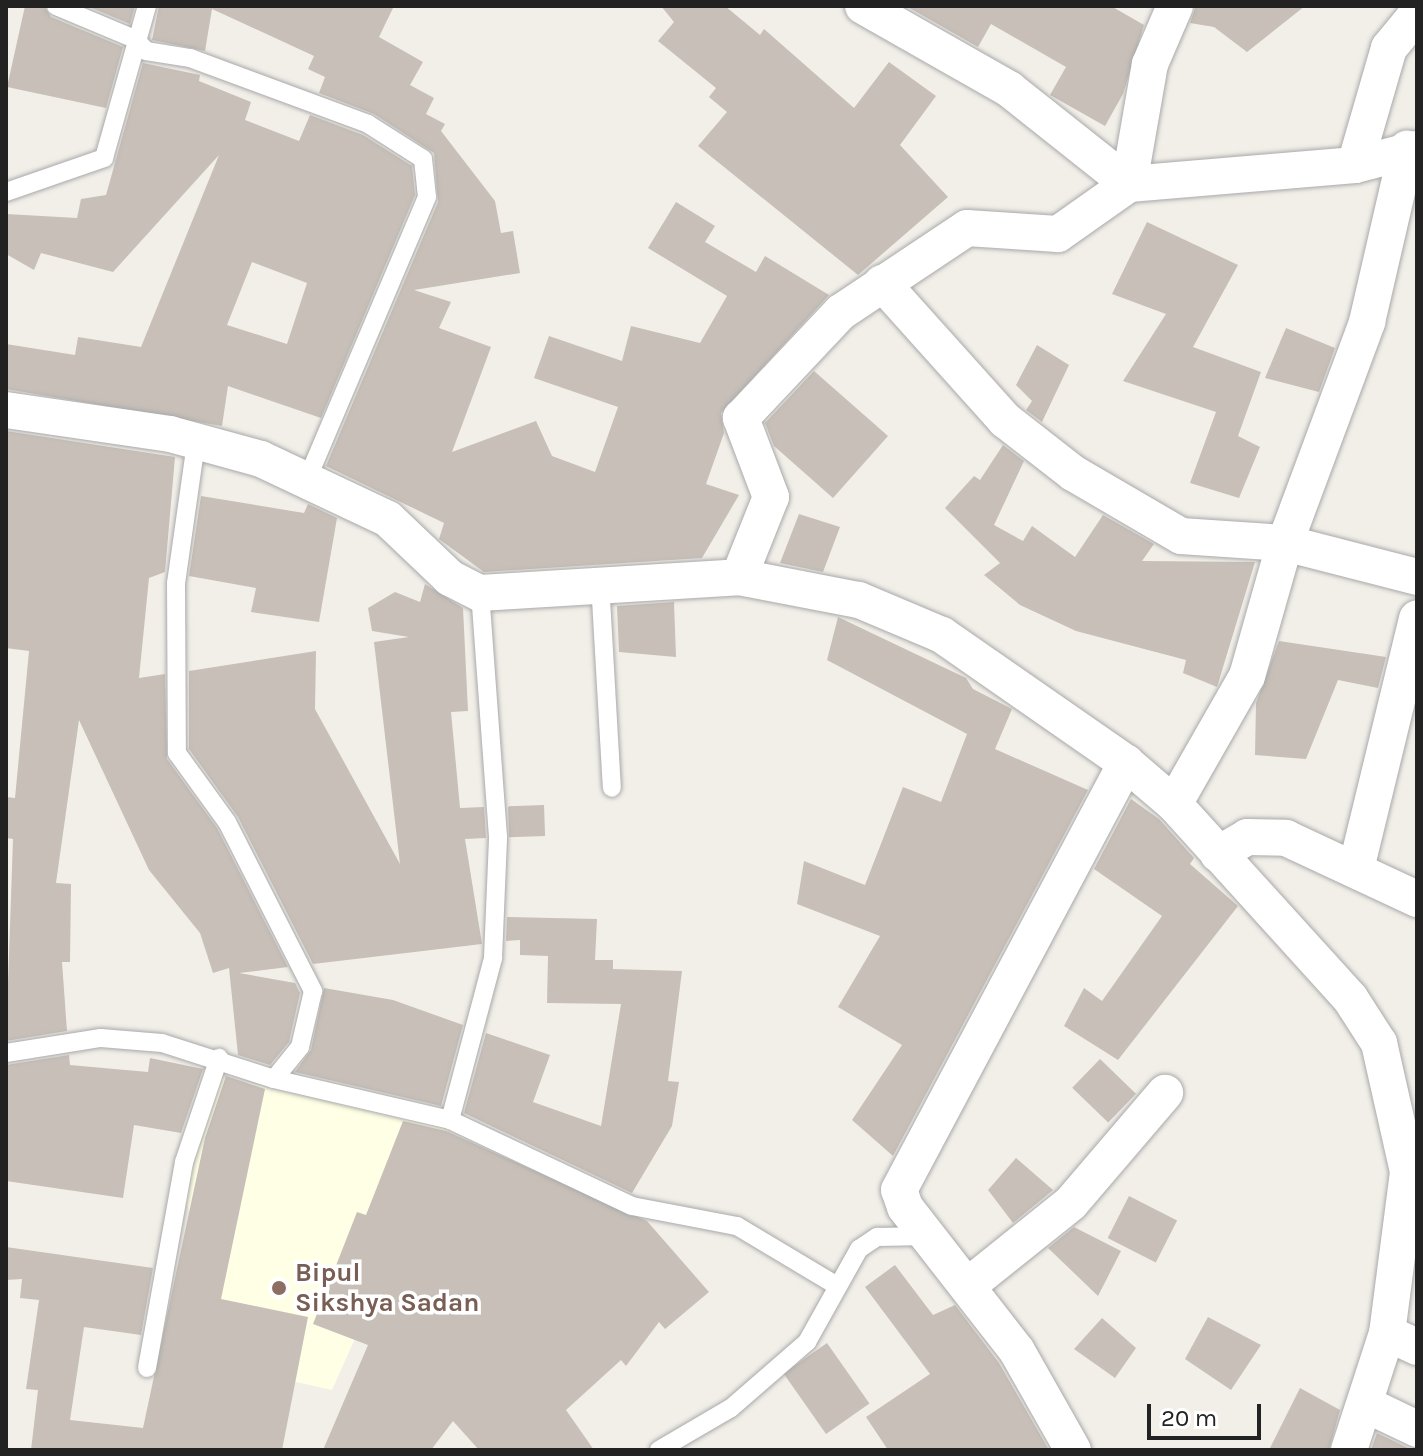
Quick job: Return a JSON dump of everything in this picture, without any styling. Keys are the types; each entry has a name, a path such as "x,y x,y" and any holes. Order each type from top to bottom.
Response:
{"street":[{"path":"863,6 1009,89 1129,184"},
{"path":"1129,184 1150,64 1175,6"},
{"path":"1355,165 1389,48 1417,14"},
{"path":"739,577 771,497 741,418 841,312 967,228 1058,234 1129,184 1355,165 1412,149"},
{"path":"1174,804 1247,676 1285,543 1367,322 1412,149"},
{"path":"882,283 957,374 1073,473 1181,536 1285,543 1417,577"},
{"path":"12,409 196,443 308,478 388,519 450,578 480,593 600,582 739,577 859,600 942,635 1126,763 1174,804 1350,998 1379,1043 1400,1110 1408,1172 1402,1340 1365,1404 1349,1450"},
{"path":"1356,869 1417,618"},
{"path":"1073,1450 970,1284 928,1236 899,1190 907,1164 1005,999 1126,763"},
{"path":"1218,854 1264,834 1356,869 1417,899"},
{"path":"970,1284 1071,1203 1165,1093"},
{"path":"1365,1404 1417,1429"}],"lane":[{"path":"56,6 135,39 146,51 190,58 368,124 423,159 427,197 308,478"},
{"path":"6,192 104,158 135,39 147,6"},
{"path":"196,443 176,583 177,753 227,822 313,991 300,1047 274,1079"},
{"path":"600,582 612,788"},
{"path":"450,1120 480,1029 493,958 498,837 480,593"},
{"path":"6,1053 101,1038 219,1058 274,1079 450,1120 632,1206 737,1226 834,1284"},
{"path":"147,1368 184,1162 219,1058"},
{"path":"659,1450 731,1408 781,1368 807,1342 834,1284 877,1237 928,1236"}],"shaded area":[{"name":"Bipul Sikshya Sadan","path":"221,1077 449,1128 332,1390 171,1354 193,1222 184,1196"}],"building":[{"path":"25,6 44,6 51,17 123,47 106,108 7,87"},
{"path":"87,6 135,6 130,24"},
{"path":"159,6 394,6 379,37 423,62 410,85 434,98 426,114 445,124 441,131 495,201 501,233 513,231 520,273 414,290 451,302 439,328 491,347 452,452 536,421 552,456 595,472 618,407 534,378 549,336 622,361 631,326 700,343 727,296 648,248 676,202 715,226 705,242 756,272 765,256 829,295 721,413 724,433 706,484 739,495 702,558 484,572 439,539 444,523 326,466 438,202 434,153 374,114 319,93 325,77 308,69 314,56 212,9 205,51 152,40"},
{"path":"661,6 725,6 760,35 764,29 854,108 889,62 936,96 900,145 948,197 858,275 698,146 727,112 709,97 716,88 658,41 674,22"},
{"path":"906,6 1111,6 1144,25 1123,94 1105,126 1050,95 1066,67 991,24 978,47"},
{"path":"1196,6 1305,6 1247,52 1214,27 1190,23"},
{"path":"143,63 200,75 199,81 251,102 245,120 299,141 310,115 363,135 412,166 415,195 321,418 228,386 222,426 6,389 6,344 75,355 78,337 141,347 219,155 113,272 41,253 34,270 6,254 6,214 77,218 81,199 106,195","holes":["252,262 307,283 287,344 227,325"]},
{"path":"1147,222 1238,265 1193,347 1261,372 1238,436 1260,447 1239,498 1190,483 1216,412 1123,381 1166,314 1112,294"},
{"path":"1286,328 1335,348 1319,392 1265,378"},
{"path":"1037,345 1069,365 1042,422 1026,410 1032,401 1016,385"},
{"path":"814,371 888,436 833,498 774,446 765,423"},
{"path":"6,431 175,457 165,572 149,578 139,678 165,674 167,759 217,828 288,967 239,973 295,983 300,993 289,1042 270,1065 238,1055 229,968 213,973 200,933 149,870 79,720 56,883 71,884 70,962 62,962 67,1031 6,1041 13,839 6,838 6,797 15,798 29,651 6,648"},
{"path":"1003,445 1024,461 994,525 1023,541 1032,526 1075,557 1103,515 1154,544 1142,561 1255,562 1217,687 1183,673 1186,660 1076,631 1020,605 984,575 1000,563 945,508 974,476 980,480"},
{"path":"201,496 304,513 308,504 337,518 319,622 251,612 256,588 189,576"},
{"path":"799,514 840,527 823,572 780,563"},
{"path":"425,584 463,608 468,711 451,712 460,808 484,807 486,838 465,839 482,944 313,964 238,817 189,749 189,671 316,651 315,709 400,864 374,642 409,637 372,631 368,608 395,592 420,602"},
{"path":"674,602 676,657 619,652 617,606"},
{"path":"838,617 966,678 973,689 1012,709 995,749 1088,790 893,1156 852,1120 902,1045 838,1007 880,936 797,904 804,861 865,885 903,787 941,802 967,734 827,660"},
{"path":"1279,641 1386,657 1378,688 1338,680 1306,759 1255,755 1256,703"},
{"path":"1131,799 1159,819 1194,858 1190,864 1238,906 1118,1060 1064,1026 1084,988 1102,1001 1162,916 1094,869"},
{"path":"544,805 545,836 509,837 508,806"},
{"path":"507,917 597,919 595,960 613,960 613,969 682,971 668,1081 679,1082 672,1126 632,1193 464,1113 486,1033 550,1055 533,1102 601,1126 621,1004 547,1003 548,956 520,955 520,940 506,941"},
{"path":"324,988 393,1000 463,1025 441,1106 295,1072 311,1050"},
{"path":"69,1055 70,1065 148,1072 150,1058 203,1069 181,1133 134,1125 123,1198 6,1181 6,1065"},
{"path":"1100,1059 1136,1094 1108,1123 1072,1088"},
{"path":"226,1076 265,1089 221,1299 308,1317 282,1450 31,1450 38,1390 26,1389 39,1300 20,1298 22,1279 6,1280 6,1247 153,1268 141,1335 84,1327 70,1420 143,1428 205,1138"},
{"path":"403,1121 446,1131 647,1221 709,1292 665,1329 659,1322 626,1366 621,1360 566,1410 594,1450 479,1450 453,1421 431,1450 323,1450 368,1345 313,1324 357,1212 366,1215"},
{"path":"1016,1158 1053,1190 1013,1223 988,1190"},
{"path":"1129,1196 1177,1221 1156,1262 1108,1238"},
{"path":"1074,1227 1121,1251 1098,1296 1048,1248"},
{"path":"895,1265 933,1315 955,1305 999,1363 1049,1450 888,1450 866,1417 930,1374 865,1287"},
{"path":"1208,1317 1261,1345 1231,1390 1185,1359"},
{"path":"1102,1318 1136,1348 1115,1378 1074,1349"},
{"path":"827,1343 869,1404 826,1434 784,1373"},
{"path":"1300,1388 1340,1410 1329,1450 1269,1450"},
{"path":"1377,1433 1408,1448 1414,1450 1371,1450"}],"place":[{"name":"Bipul Sikshya Sadan","path":"279,1288"}]}
